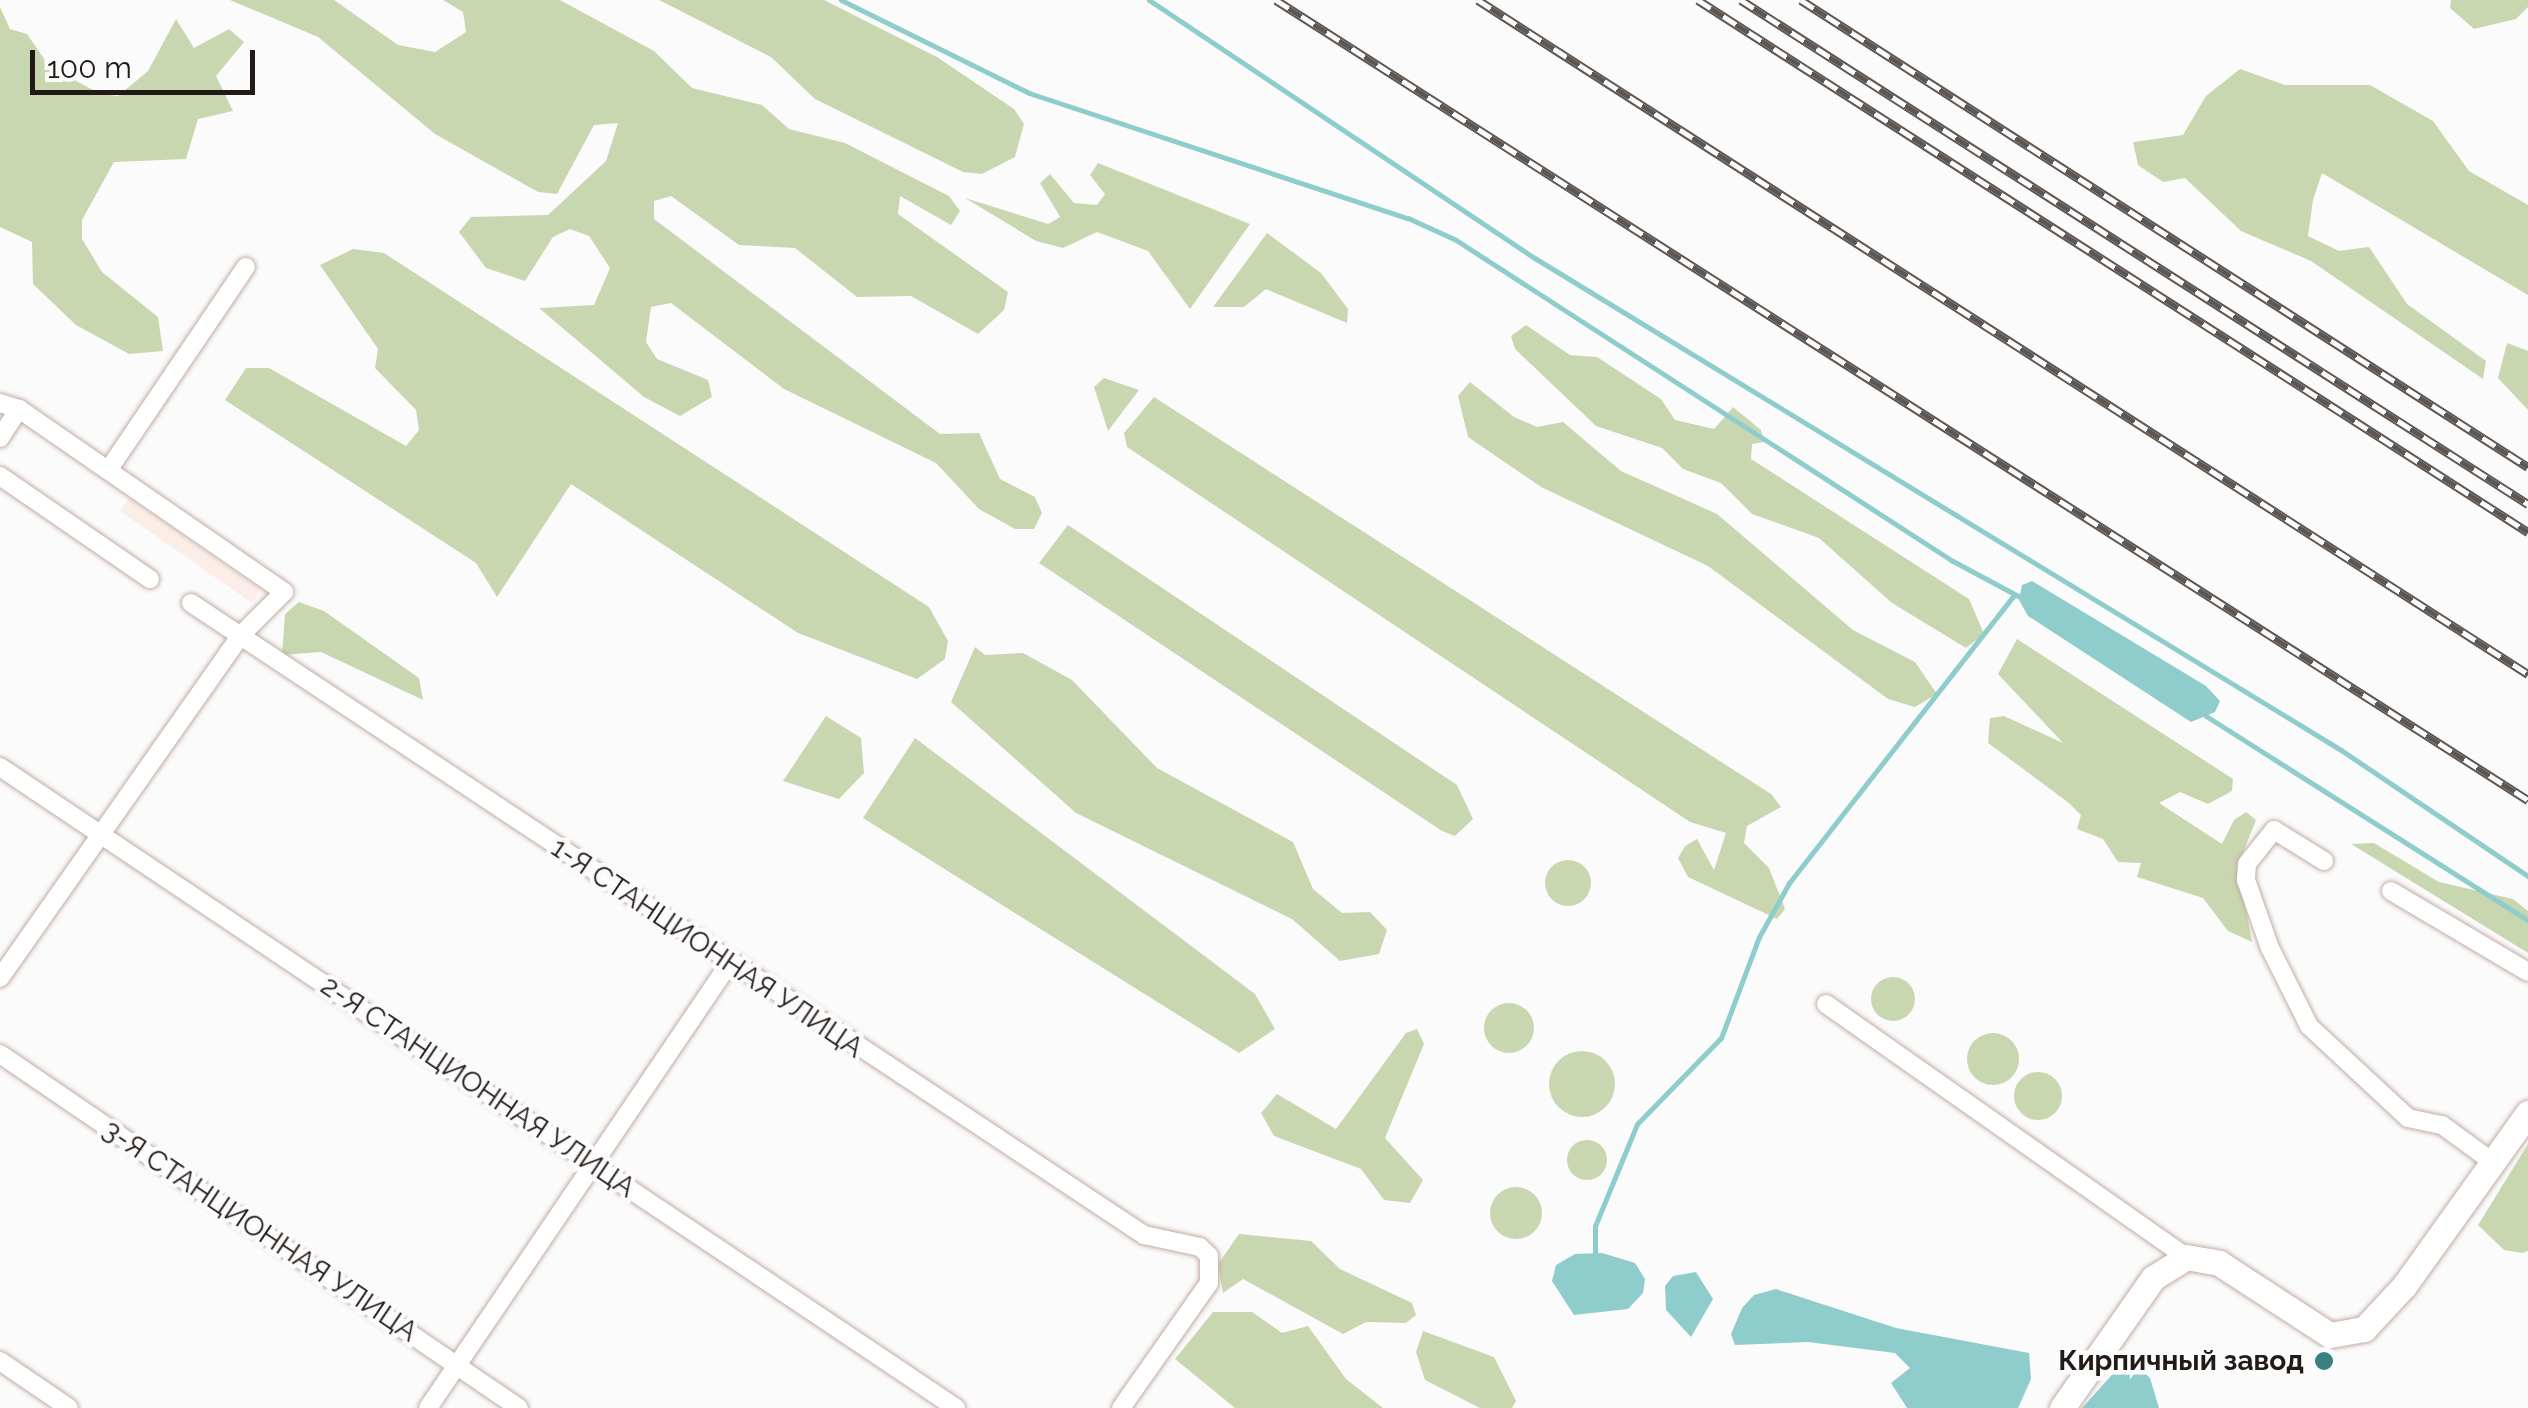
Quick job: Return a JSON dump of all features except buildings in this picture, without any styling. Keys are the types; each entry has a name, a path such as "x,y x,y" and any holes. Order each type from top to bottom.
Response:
{"street":[{"path":"109,469 246,267"},
{"path":"0,403 20,410 109,469 284,592 240,635 0,978"},
{"path":"0,438 20,410"},
{"path":"0,476 150,579"},
{"name":"1-Я СТАНЦИОННАЯ УЛИЦА","path":"191,603 728,964 1144,1235 1200,1247 1209,1256 1209,1283 1120,1408"},
{"name":"2-Я СТАНЦИОННАЯ УЛИЦА","path":"0,767 956,1408"},
{"path":"2324,860 2274,830 2247,864 2246,880 2270,948 2309,1026 2408,1118 2442,1125 2494,1163"},
{"path":"2391,891 2528,972"},
{"path":"428,1408 728,964"},
{"path":"1826,1004 2186,1258 2219,1263 2311,1327 2346,1335 2382,1314 2528,1113"},
{"name":"3-Я СТАНЦИОННАЯ УЛИЦА","path":"0,1054 519,1408"},
{"path":"2062,1408 2153,1278 2186,1258"},
{"path":"0,1361 69,1408"}],"shaded area":[{"path":"129,498 261,590 252,603 120,511"}],"green space":[{"path":"230,0 334,0 398,45 435,52 466,32 463,12 443,0 560,0 654,51 692,88 762,105 789,129 845,143 949,196 960,211 951,225 900,196 898,214 1008,292 1004,310 978,334 911,296 857,297 795,248 739,245 671,196 654,201 654,219 940,434 979,433 1000,479 1035,497 1042,513 1034,529 1015,529 979,509 936,463 784,389 671,303 651,307 646,342 657,359 708,380 712,397 680,416 644,397 539,308 594,305 610,268 589,236 570,229 553,237 525,281 486,268 459,232 471,217 548,215 606,161 618,123 594,125 557,194 538,192 435,134 318,37"},
{"path":"659,0 824,0 937,57 1014,109 1024,124 1015,157 982,174 963,172 815,99 771,57"},
{"path":"2451,0 2528,0 2528,7 2516,19 2474,29 2450,8"},
{"path":"0,7 10,29 27,34 49,66 100,94 118,96 148,71 176,19 194,48 229,29 244,42 216,76 233,111 198,119 186,159 114,162 82,220 82,239 102,272 158,317 163,351 129,354 76,325 33,284 32,242 0,227"},
{"path":"2240,69 2285,85 2370,85 2433,121 2469,171 2528,205 2528,295 2322,173 2313,200 2308,236 2339,251 2369,247 2407,304 2486,361 2483,379 2311,261 2241,231 2185,178 2163,182 2138,165 2133,142 2183,135 2206,96"},
{"path":"1098,163 1250,224 1190,309 1148,251 1097,232 1063,248 1036,241 965,198 1048,224 1060,217 1040,183 1050,174 1074,203 1097,205 1105,194 1090,175"},
{"path":"1267,233 1321,273 1348,309 1347,323 1266,289 1244,307 1213,307"},
{"path":"353,249 384,253 929,607 948,641 945,659 917,679 798,633 571,484 497,597 476,563 225,400 246,368 269,368 406,446 419,430 416,410 375,368 378,349 320,265"},
{"path":"1526,325 1570,355 1597,357 1661,399 1675,420 1714,429 1733,407 1761,430 1764,442 1752,444 1751,459 1969,599 1984,634 1966,648 1892,603 1819,538 1752,514 1721,483 1683,469 1662,448 1596,426 1515,349 1511,336"},
{"path":"2507,343 2528,351 2528,410 2498,378"},
{"path":"1104,378 1139,390 1108,431 1094,387"},
{"path":"1470,382 1514,417 1537,427 1563,422 1621,471 1717,514 1853,630 1915,662 1937,694 1915,707 1888,699 1708,566 1541,487 1468,437 1458,396"},
{"path":"1154,397 1771,794 1781,807 1747,826 1744,843 1769,868 1785,909 1777,919 1688,877 1678,858 1685,846 1697,839 1714,870 1726,833 1690,822 1127,447 1124,433"},
{"path":"1068,525 1457,785 1473,819 1455,836 1442,831 1039,563"},
{"path":"299,602 324,611 419,678 423,700 321,652 282,655 285,614"},
{"path":"2017,639 2233,779 2232,791 2208,804 2180,792 2159,803 2222,844 2234,820 2246,812 2256,820 2238,865 2252,942 2228,931 2203,898 2137,877 2141,863 2118,862 2103,839 2077,829 2081,815 2069,803 1988,743 1990,718 2004,716 2063,743 1998,674"},
{"path":"975,647 985,655 1023,653 1072,680 1157,768 1293,842 1313,889 1342,913 1370,912 1387,930 1379,954 1340,961 1292,919 1076,813 951,702"},
{"path":"826,716 861,738 864,773 839,799 783,781"},
{"path":"915,738 1255,994 1275,1029 1239,1053 863,818"},
{"path":"2374,843 2439,882 2513,899 2528,911 2528,953 2351,844"},
{"path":"1568,860 1584,867 1591,883 1584,899 1568,906 1552,899 1545,883 1552,867"},
{"path":"1893,977 1909,983 1915,999 1909,1015 1893,1021 1877,1015 1871,999 1877,983"},
{"path":"1509,1003 1526,1011 1534,1028 1526,1045 1509,1053 1492,1045 1484,1028 1492,1011"},
{"path":"1417,1029 1424,1044 1385,1138 1423,1180 1410,1203 1384,1200 1361,1169 1274,1136 1261,1113 1277,1094 1336,1129 1406,1033"},
{"path":"1993,1033 2011,1041 2019,1059 2011,1077 1993,1085 1975,1077 1967,1059 1975,1041"},
{"path":"1582,1051 1605,1061 1615,1084 1605,1107 1582,1117 1559,1107 1549,1084 1559,1061"},
{"path":"2038,1072 2055,1079 2062,1096 2055,1113 2038,1120 2021,1113 2014,1096 2021,1079"},
{"path":"1587,1140 1601,1146 1607,1160 1601,1174 1587,1180 1573,1174 1567,1160 1573,1146"},
{"path":"2528,1144 2528,1251 2522,1253 2504,1250 2478,1225"},
{"path":"1516,1187 1534,1195 1542,1213 1534,1231 1516,1239 1498,1231 1490,1213 1498,1195"},
{"path":"1239,1234 1311,1241 1340,1269 1412,1303 1416,1315 1406,1323 1366,1322 1343,1334 1243,1279 1223,1293 1218,1264"},
{"path":"1213,1312 1252,1312 1282,1333 1308,1326 1346,1379 1383,1408 1235,1408 1175,1359"},
{"path":"1423,1331 1494,1357 1516,1401 1512,1408 1480,1408 1425,1380 1416,1352"}],"water":[{"path":"2032,581 2206,686 2220,701 2215,712 2191,722 2028,616 2019,600 2022,585"},
{"path":"1602,1253 1635,1263 1645,1279 1643,1293 1628,1309 1574,1315 1552,1281 1556,1265 1575,1254"},
{"path":"1696,1272 1713,1299 1691,1337 1666,1310 1665,1286 1673,1276"},
{"path":"1776,1289 1896,1328 2029,1353 2031,1379 2018,1408 1907,1408 1891,1383 1910,1368 1895,1353 1808,1342 1735,1345 1731,1334 1742,1308 1754,1295"},
{"path":"2128,1357 2150,1378 2159,1408 2082,1408"}],"waterway":[{"path":"841,0 1029,93 1408,218 1456,240 1951,560 2022,598"},
{"path":"1149,0 1533,257 2341,750 2528,876"},
{"path":"1595,1253 1595,1226 1637,1124 1721,1038 1759,937 1789,883 2014,595"},
{"path":"2206,716 2528,920"}],"railway":[{"path":"1276,0 2528,800"},
{"path":"1478,0 2528,674"},
{"path":"1698,0 2528,532"},
{"path":"1741,0 2528,504"},
{"path":"1801,0 2528,467"}],"place":[{"name":"Кирпичный завод","path":"2324,1361"}]}
